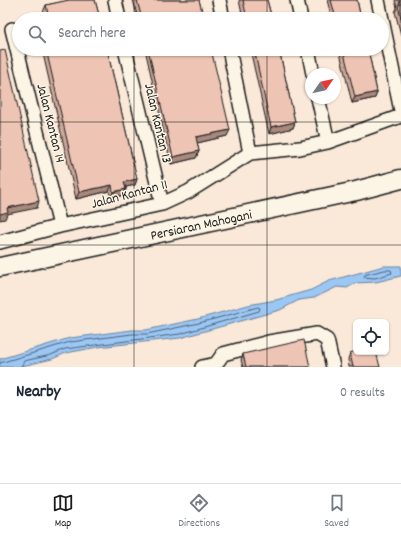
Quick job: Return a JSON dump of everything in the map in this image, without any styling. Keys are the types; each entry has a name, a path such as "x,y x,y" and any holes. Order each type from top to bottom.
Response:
{"main road":[{"name":"Persiaran Mahogani","path":"0,267 348,192 401,179"}],"street":[{"path":"115,0 118,12"},
{"path":"219,0 222,12"},
{"path":"297,0 300,12"},
{"path":"378,0 380,12"},
{"path":"389,53 401,111"},
{"name":"Jalan Kantan 14","path":"19,56 60,226"},
{"name":"Jalan Kantan 13","path":"127,56 162,204"},
{"path":"230,56 250,153"},
{"path":"309,56 312,68"},
{"path":"319,104 328,142"},
{"name":"Jalan Kantan 11","path":"0,242 60,226 162,204 188,192 250,153 300,148 328,142 401,116"},
{"path":"202,367 217,366 223,354 269,342 317,334 327,340 333,367"}],"water":[{"path":"384,266 401,266 401,276 376,282 356,283 347,288 337,287 314,298 299,300 280,310 180,338 98,347 66,353 52,359 18,367 0,367 0,359 70,338 132,330 146,330 198,319 248,305 276,300 311,290 329,281"}],"building":[{"path":"69,0 95,0 98,12 48,12 46,5"},
{"path":"137,0 199,0 202,12 140,12"},
{"path":"243,0 267,0 270,12 246,12"},
{"path":"331,0 357,0 360,12 334,12"},
{"path":"399,0 401,0 401,19 398,5 400,5"},
{"path":"5,50 39,201 7,208 8,212 0,214 0,51"},
{"path":"48,56 109,56 137,179 124,182 126,189 113,192 112,185 79,192"},
{"path":"150,56 213,56 230,130 196,137 199,151 173,157"},
{"path":"256,56 281,56 295,122 271,127"},
{"path":"345,56 369,56 377,92 355,97"},
{"path":"304,340 310,367 246,367 243,354"},
{"path":"353,352 353,355 377,355 380,367 353,367 350,353"}]}
